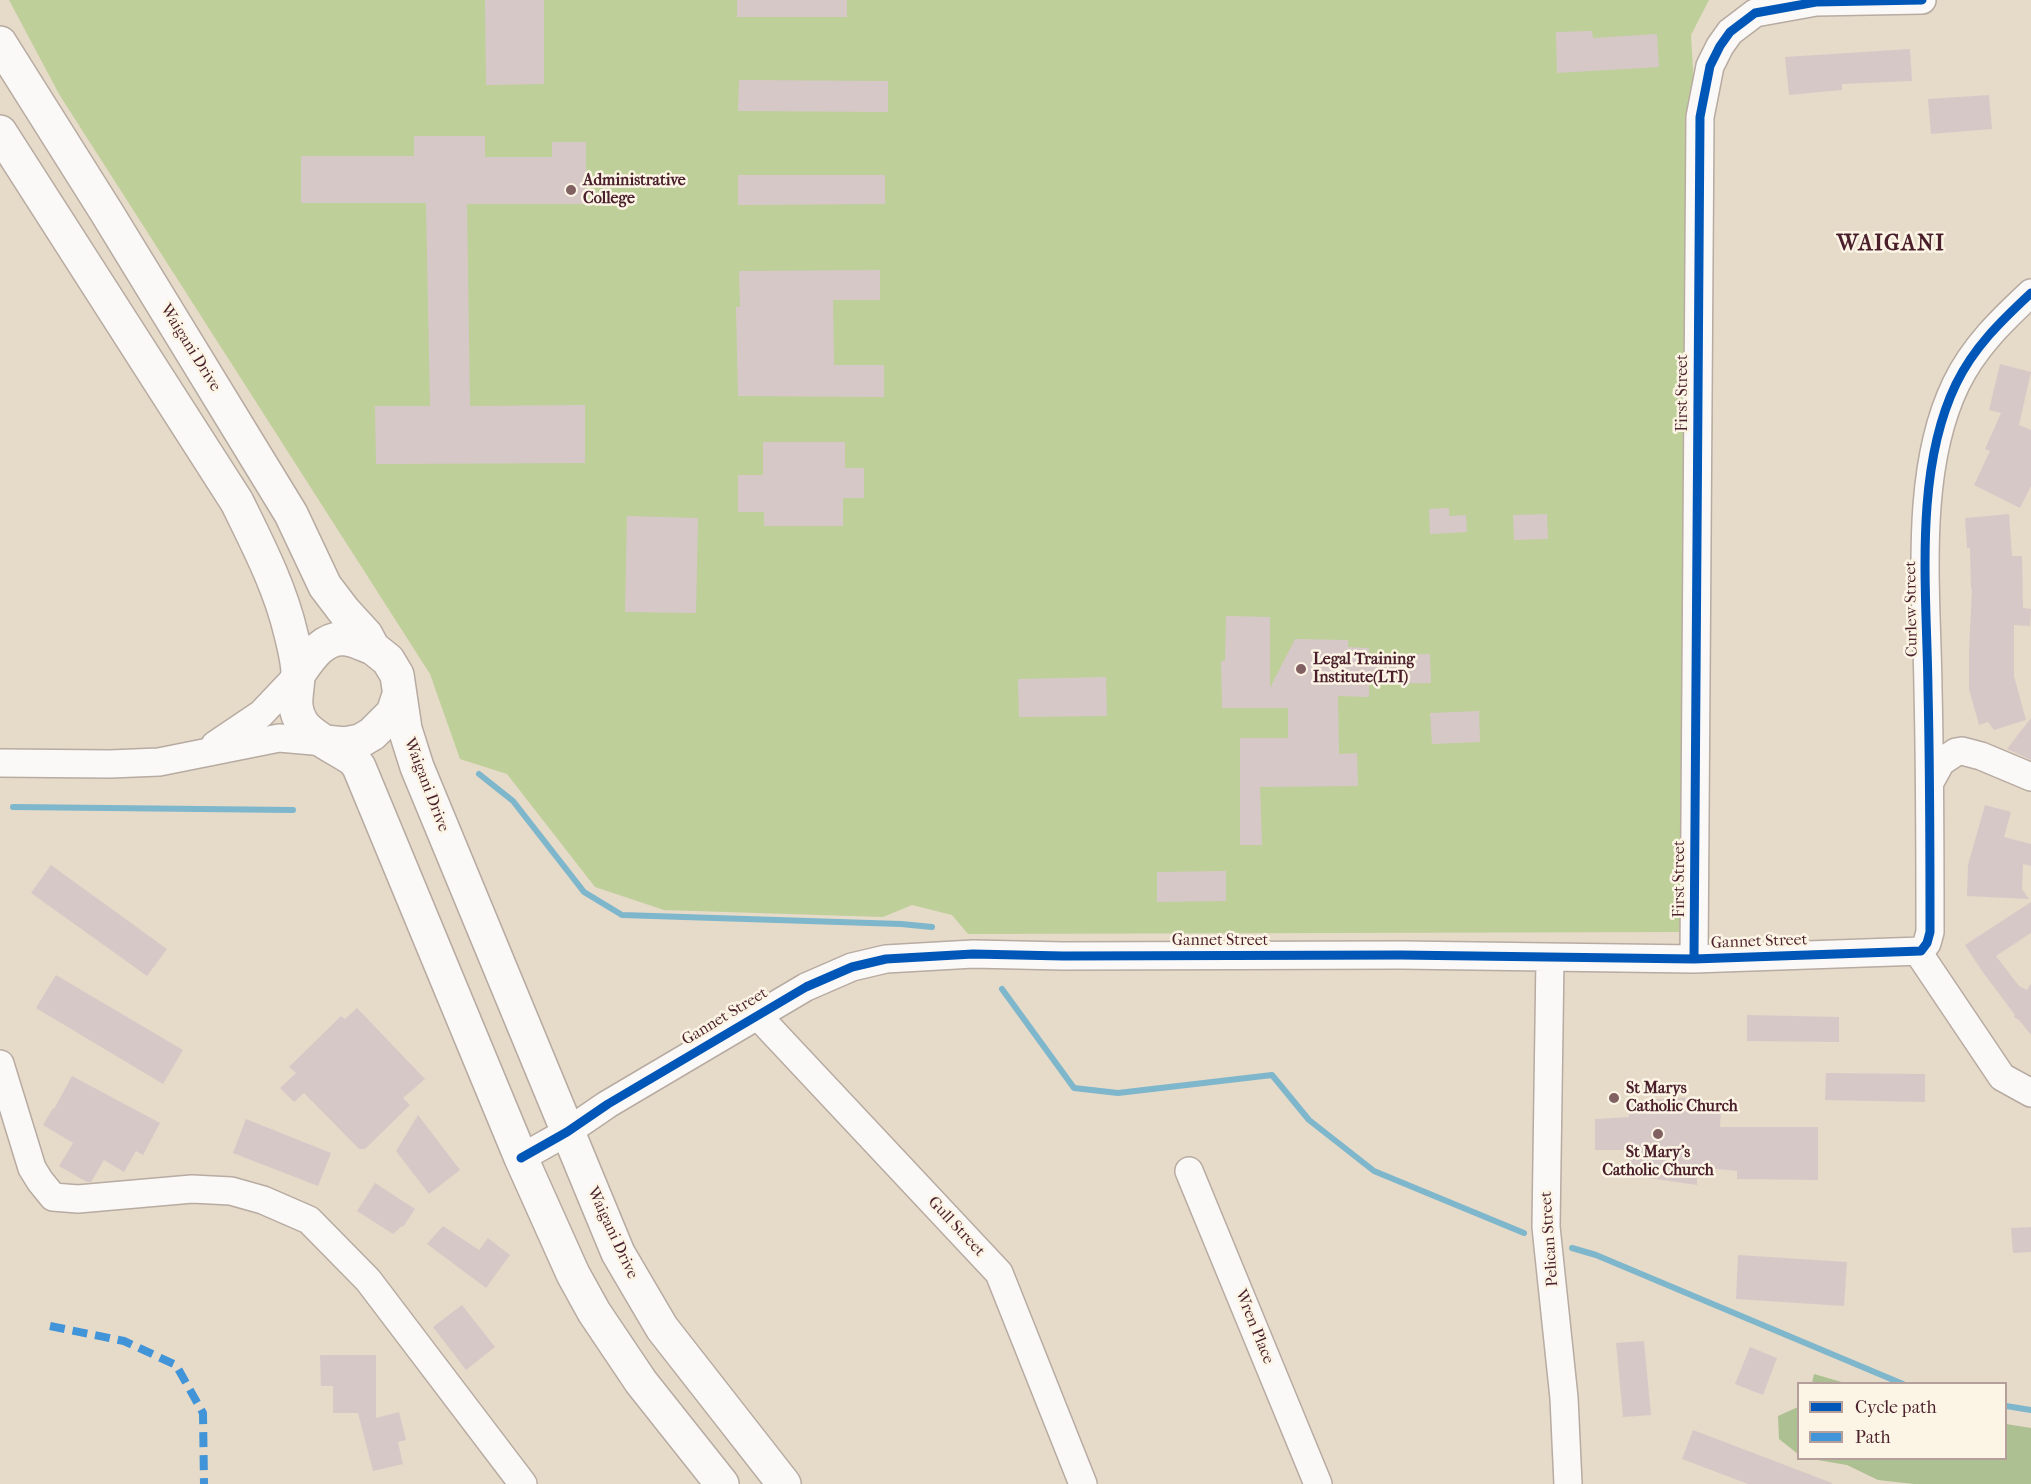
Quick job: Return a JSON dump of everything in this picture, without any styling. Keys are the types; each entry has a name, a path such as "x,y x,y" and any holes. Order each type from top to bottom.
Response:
{"highway":[{"name":"Waigani Drive","path":"0,43 291,514 326,586 344,612 366,635 373,648 388,660 397,675 405,729 417,767 618,1253 662,1328 784,1484"},
{"path":"0,132 237,502 281,598 291,634 298,675 295,697 297,714 303,726 354,760 359,767 521,1158 573,1274 594,1312 641,1382 722,1484"},
{"path":"298,675 318,648 331,641 343,638 373,648"},
{"path":"325,742 345,744 360,741 372,734 393,714 399,695"}],"street":[{"name":"First Street","path":"1694,959 1700,117 1710,66 1730,32 1755,14 1816,2 1922,0"},
{"name":"Curlew Street","path":"1918,952 1926,947 1930,932 1926,537 1929,482 1940,429 1956,385 1981,343 2029,299"},
{"path":"199,755 261,714 298,675"},
{"path":"0,763 142,763 177,760 279,738 325,742"},
{"path":"1930,782 1941,762 1956,752 1962,751 1969,751 2031,777"},
{"name":"Gannet Street","path":"521,1158 806,987 852,967 900,957 973,954 1401,955 1694,959 1918,952"},
{"path":"1918,952 2002,1077 2031,1093"},
{"name":"Pelican Street","path":"1550,958 1546,1227 1564,1398 1568,1484"},
{"name":"Gull Street","path":"758,1016 999,1273 1083,1484"},
{"path":"0,1064 32,1168 53,1197 78,1199 192,1189 231,1191 263,1200 309,1220 368,1281 523,1484"},
{"name":"Wren Place","path":"1189,1171 1318,1484"}],"green space":[{"path":"9,0 1709,0 1691,35 1713,426 1683,932 968,934 952,915 912,905 883,917 664,910 595,887 507,774 460,759 430,674 59,94"},
{"path":"1814,1374 1842,1382 1812,1382"},
{"path":"1797,1407 1797,1453 1779,1439 1778,1416"},
{"path":"2007,1424 2031,1428 2031,1484 1914,1484 1878,1480 1847,1465 1818,1460 2007,1460"}],"building":[{"path":"485,0 544,0 544,84 486,85"},
{"path":"737,0 847,0 847,17 737,17"},
{"path":"1592,31 1593,38 1657,34 1659,67 1557,73 1556,32"},
{"path":"1910,49 1912,81 1842,84 1842,90 1789,95 1785,57"},
{"path":"739,80 888,81 888,112 738,111"},
{"path":"1989,95 1992,129 1931,134 1928,99"},
{"path":"414,136 485,136 485,157 552,157 552,142 586,142 586,204 467,204 470,406 585,405 585,463 376,464 375,406 430,406 426,203 301,203 301,156 414,156"},
{"path":"738,175 885,175 885,204 738,205"},
{"path":"880,270 880,300 833,300 834,365 884,365 884,397 738,396 736,307 740,307 739,271"},
{"path":"2000,364 2031,372 2019,425 2031,430 2031,486 2020,508 1974,485 1990,451 1985,449 2001,413 1989,410"},
{"path":"763,442 845,442 845,468 864,468 864,498 843,498 843,526 764,526 764,512 738,512 738,475 763,475"},
{"path":"1449,508 1449,516 1466,515 1467,532 1430,534 1429,509"},
{"path":"1547,514 1548,539 1514,540 1513,515"},
{"path":"2009,514 2012,556 2022,556 2023,608 2031,609 2030,626 2014,625 2014,676 2026,720 1994,730 1988,722 1979,725 1969,689 1972,589 1970,548 1967,548 1965,518"},
{"path":"627,516 698,518 696,613 625,612"},
{"path":"1226,616 1270,617 1270,688 1295,639 1348,640 1348,647 1369,648 1369,655 1430,654 1431,683 1369,684 1369,697 1338,696 1339,754 1357,753 1358,786 1260,787 1262,845 1240,845 1240,738 1288,738 1288,708 1222,708 1221,661 1225,661"},
{"path":"1106,677 1107,716 1019,717 1018,679"},
{"path":"1479,711 1480,742 1432,744 1430,713"},
{"path":"2031,718 2031,760 2007,749"},
{"path":"1985,805 2011,812 2004,837 2031,844 2031,866 2023,864 2022,889 2029,899 1967,896 1968,865"},
{"path":"51,865 167,949 147,976 31,893"},
{"path":"1226,871 1226,901 1157,902 1157,872"},
{"path":"2031,902 2031,933 1996,956 2019,986 2027,990 2031,983 2031,1035 2014,1017 2015,1015 1965,945"},
{"path":"56,975 183,1050 163,1084 36,1008"},
{"path":"357,1008 425,1079 403,1098 410,1105 365,1149 359,1149 304,1093 294,1102 280,1088 296,1073 289,1067 341,1016 345,1019"},
{"path":"1747,1015 1839,1017 1839,1042 1747,1041"},
{"path":"1826,1073 1925,1074 1925,1102 1825,1100"},
{"path":"72,1076 160,1123 143,1155 136,1151 124,1172 104,1160 91,1182 87,1182 59,1166 73,1143 43,1125"},
{"name":"St Mary's Catholic Church","path":"1698,1097 1698,1110 1721,1110 1720,1127 1818,1127 1818,1180 1737,1179 1737,1171 1697,1167 1697,1185 1627,1175 1628,1150 1595,1150 1595,1119 1629,1117 1629,1101"},
{"path":"418,1115 460,1170 429,1194 396,1151"},
{"path":"246,1119 331,1153 318,1186 233,1153"},
{"path":"375,1183 415,1209 403,1227 393,1234 357,1211"},
{"path":"443,1226 479,1250 488,1238 510,1255 486,1288 427,1244"},
{"path":"2031,1227 2031,1252 2013,1253 2011,1228"},
{"path":"1738,1255 1847,1262 1844,1306 1736,1299"},
{"path":"462,1305 495,1347 466,1370 433,1327"},
{"path":"1644,1341 1651,1415 1623,1417 1616,1343"},
{"path":"1750,1347 1777,1358 1763,1395 1735,1384"},
{"path":"320,1355 376,1355 376,1418 399,1412 406,1440 398,1442 403,1464 373,1471 358,1413 333,1413 333,1386 321,1386"},
{"path":"1693,1430 1832,1484 1748,1484 1682,1459"}],"waterway":[{"path":"479,774 513,801 584,892 622,915 932,927"},
{"path":"13,807 293,810"},
{"path":"1002,989 1074,1088 1118,1093 1272,1075 1309,1120 1374,1171 1524,1233"},
{"path":"1572,1248 1596,1255 1898,1382"},
{"path":"2007,1406 2031,1410"}],"marked path":[{"path":"50,1326 124,1341 176,1365 203,1413 204,1484"}],"cycle path":[{"path":"1694,959 1700,117 1710,66 1730,32 1755,13 1816,2 1922,0"},
{"path":"521,1158 806,987 852,967 886,959 973,954 1401,955 1694,959 1921,951 1927,943 1930,932 1925,534 1933,456 1942,419 1963,371 1989,335 2031,293"}],"place":[{"name":"Administrative College","path":"571,190"},
{"name":"Legal Training Institute(LTI)","path":"1301,669"},
{"name":"St Marys Catholic Church","path":"1614,1098"},
{"name":"St Mary's Catholic Church","path":"1658,1134"}],"district":[{"name":"WAIGANI","path":"1891,245"}]}
